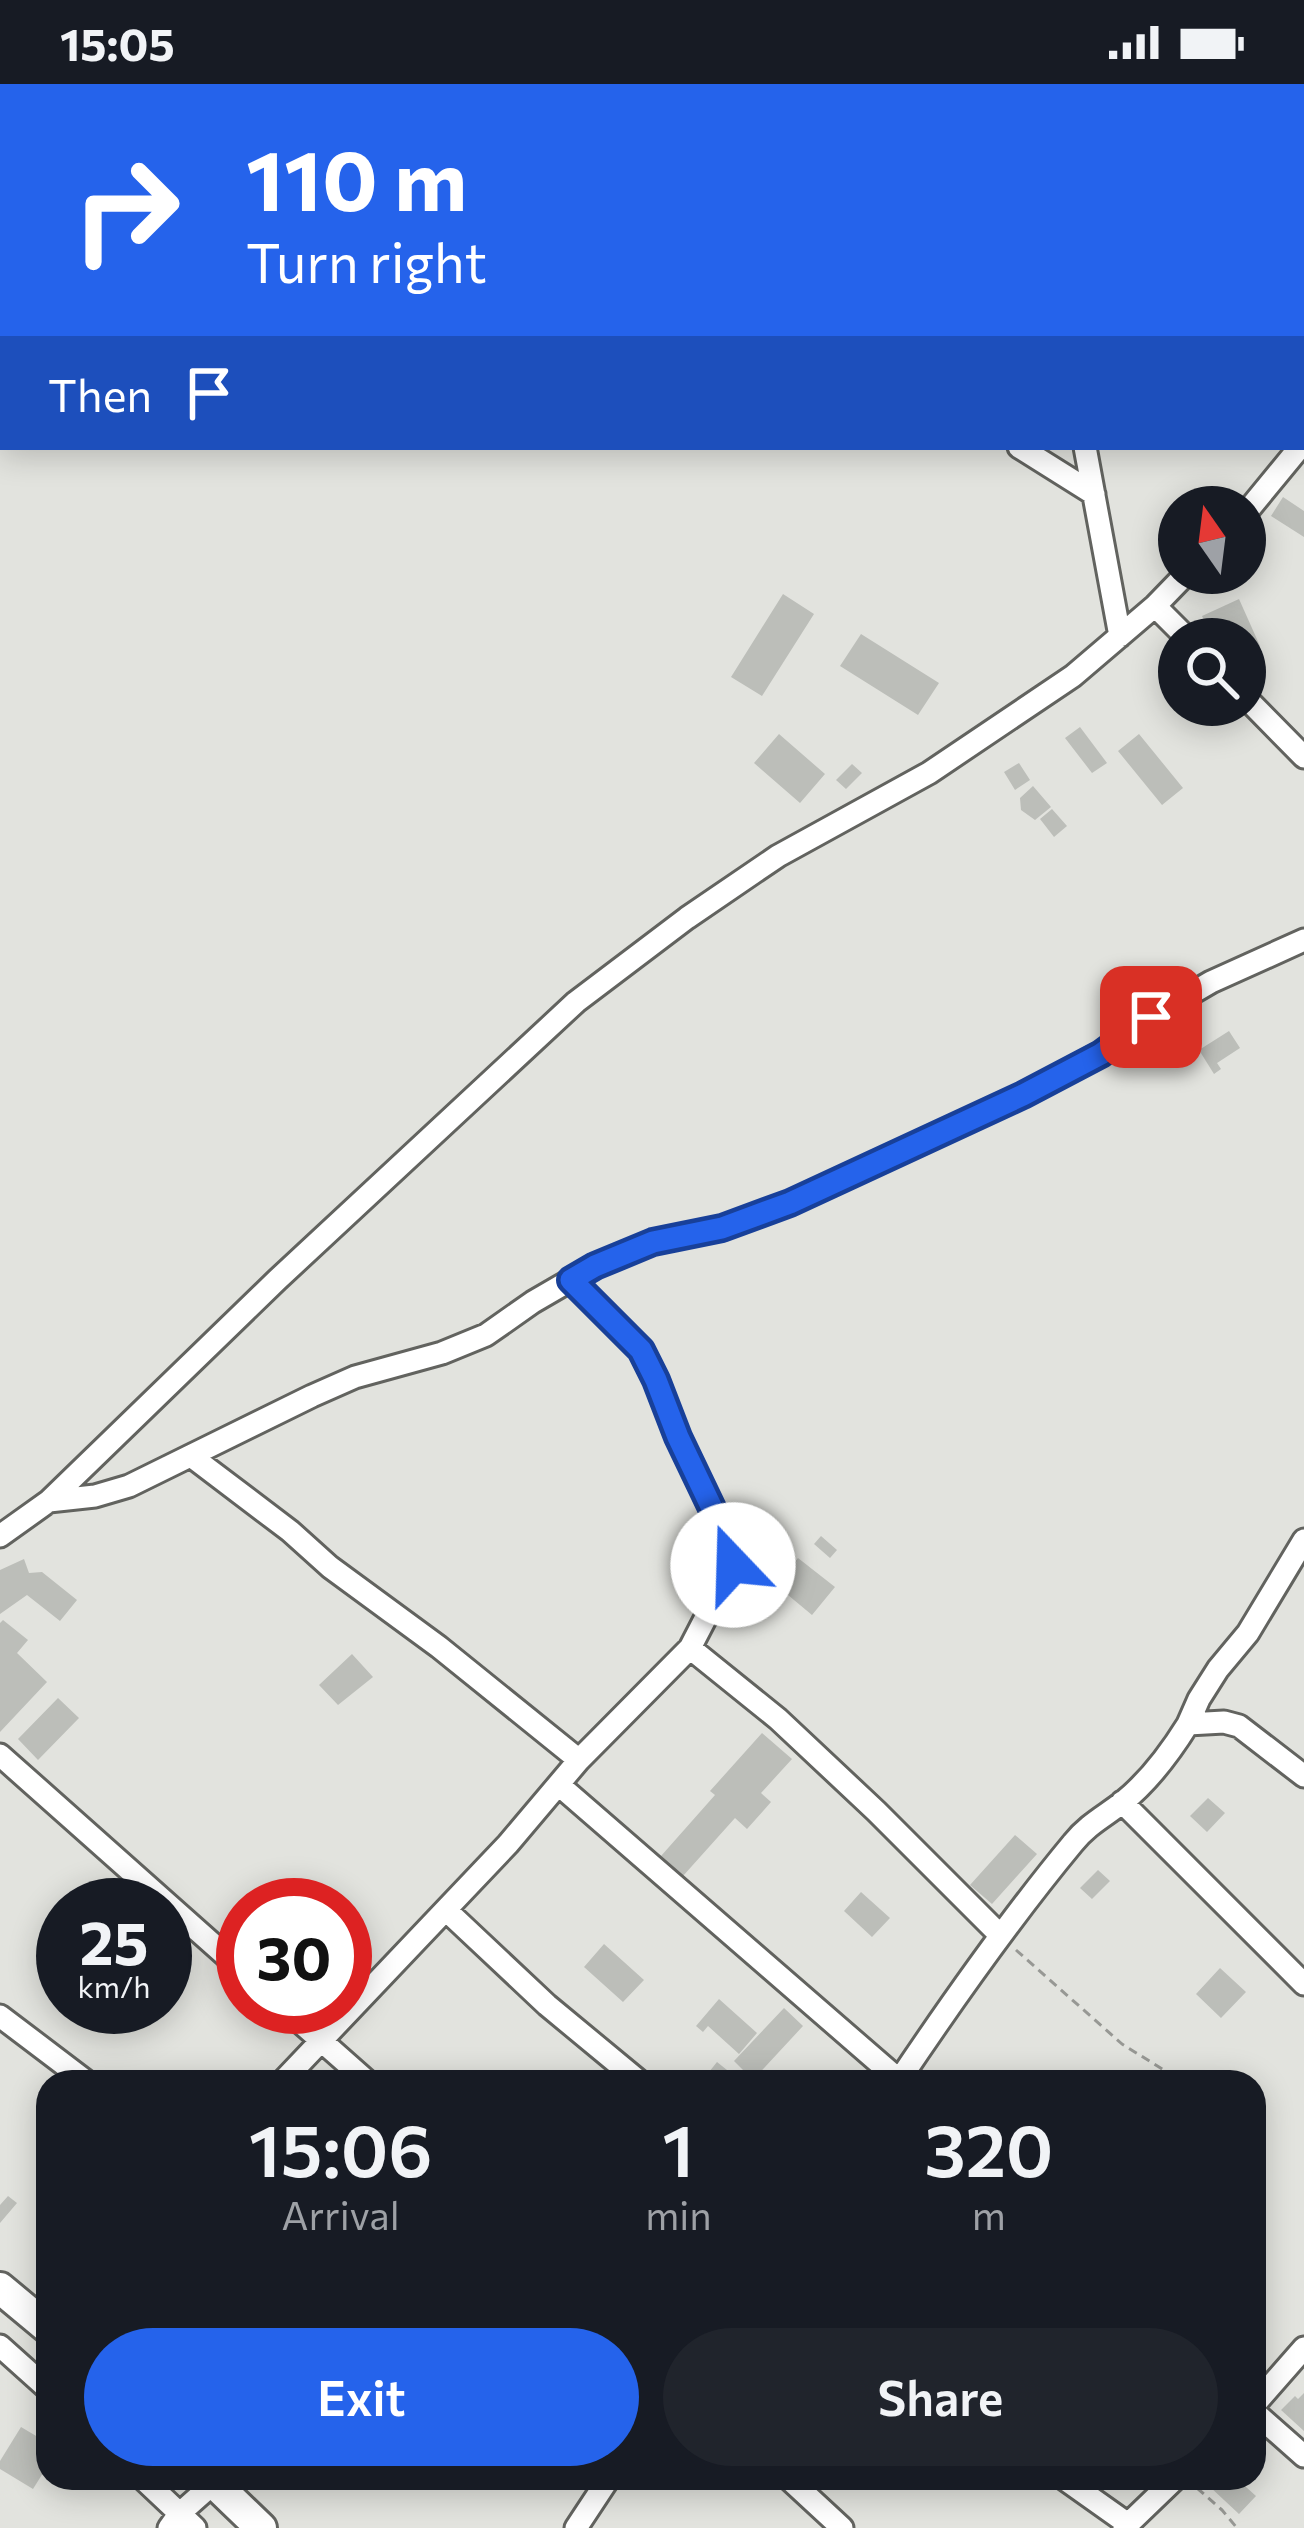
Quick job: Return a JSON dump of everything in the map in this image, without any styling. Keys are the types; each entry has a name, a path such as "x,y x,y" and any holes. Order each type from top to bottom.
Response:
{"main road":[{"path":"0,2288 36,2319"},
{"path":"222,2490 261,2528"}],"street":[{"path":"1023,450 1094,494"},
{"path":"1086,450 1120,636"},
{"path":"1266,488 1297,450"},
{"path":"0,1536 49,1501 277,1280 576,1002 778,856 929,773 1073,676 1167,594"},
{"path":"1155,606 1167,618"},
{"path":"1266,718 1304,757"},
{"path":"49,1501 129,1486 356,1377 442,1353 486,1335 595,1266 653,1242 722,1228 790,1203 1023,1095 1101,1054 1211,982 1304,940"},
{"path":"293,2070 446,1910 579,1760 690,1648 733,1565 732,1550 641,1350 571,1280"},
{"path":"191,1456 579,1760"},
{"path":"906,2070 1000,1935 1075,1840 1154,1772 1218,1669 1248,1634 1304,1540"},
{"path":"690,1648 778,1719 1000,1935"},
{"path":"1187,1724 1238,1726 1304,1776"},
{"path":"0,1755 216,1948"},
{"path":"559,1785 885,2070"},
{"path":"1122,1802 1304,1984"},
{"path":"446,1910 547,2005 626,2070"},
{"path":"0,2016 71,2070"},
{"path":"314,2034 355,2070"},
{"path":"0,2347 36,2378"},
{"path":"1266,2394 1304,2348"},
{"path":"1266,2420 1304,2456"},
{"path":"152,2490 181,2523 205,2490"},
{"path":"584,2490 590,2503"},
{"path":"577,2528 600,2490"},
{"path":"801,2490 842,2528"},
{"path":"1079,2490 1126,2526 1172,2490"}],"path":[{"path":"1000,1935 1122,2044 1164,2070"},
{"path":"1200,2490 1237,2528"}],"building":[{"path":"1283,497 1304,511 1304,537 1271,516"},
{"path":"783,594 814,614 762,696 731,677"},
{"path":"1239,599 1247,618 1203,618"},
{"path":"861,634 939,683 918,715 840,666"},
{"path":"1080,727 1107,763 1092,773 1065,738"},
{"path":"779,734 825,774 800,803 754,763"},
{"path":"1139,734 1183,788 1162,805 1118,751"},
{"path":"1019,763 1030,780 1015,790 1004,772"},
{"path":"852,764 862,773 846,789 836,780"},
{"path":"1033,786 1051,807 1035,820 1021,810 1020,798"},
{"path":"1052,809 1067,826 1054,837 1040,819"},
{"path":"1229,1031 1240,1048 1217,1063 1221,1069 1214,1074 1199,1050"},
{"path":"821,1536 837,1550 830,1558 814,1544"},
{"path":"798,1558 835,1587 812,1615 776,1585"},
{"path":"24,1559 29,1573 42,1572 77,1600 60,1621 27,1595 0,1614 0,1570"},
{"path":"3,1620 28,1640 17,1653 47,1682 0,1732 0,1623"},
{"path":"352,1654 373,1677 338,1705 319,1685"},
{"path":"58,1698 79,1718 38,1760 18,1739"},
{"path":"762,1733 792,1759 761,1793 771,1802 747,1829 735,1818 683,1876 661,1856"},
{"path":"1208,1798 1225,1813 1207,1832 1190,1816"},
{"path":"1015,1835 1037,1854 992,1904 970,1885"},
{"path":"1098,1870 1110,1881 1092,1899 1080,1888"},
{"path":"861,1892 890,1918 872,1937 844,1911"},
{"path":"604,1944 644,1980 623,2002 584,1967"},
{"path":"1220,1968 1246,1992 1221,2018 1196,1994"},
{"path":"719,1999 757,2033 739,2054 708,2026 703,2032 696,2026"},
{"path":"784,2008 803,2026 762,2070 743,2070 734,2061"},
{"path":"8,2196 17,2203 0,2223 0,2205"},
{"path":"1304,2393 1304,2431 1281,2410"},
{"path":"21,2427 36,2436 33,2489 0,2469"},
{"path":"1213,2490 1249,2490 1256,2496 1239,2514"}],"route":[{"path":"733,1565 732,1550 641,1350 571,1280 653,1242 722,1228 790,1203 1023,1095 1101,1054 1151,1017"}]}
